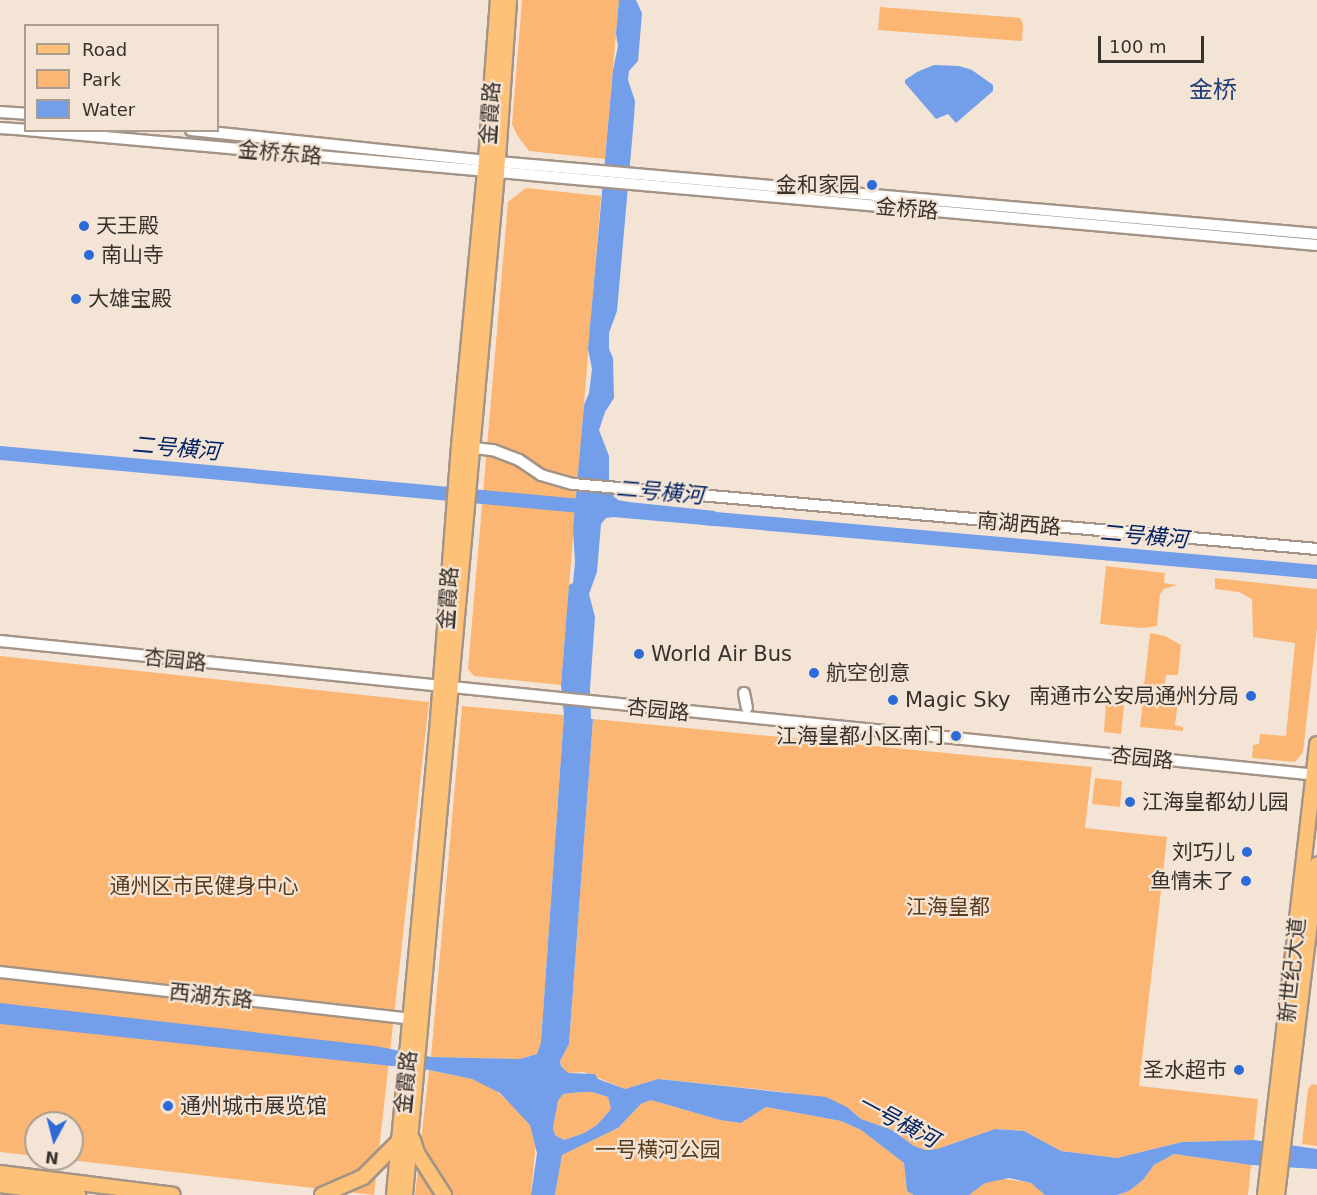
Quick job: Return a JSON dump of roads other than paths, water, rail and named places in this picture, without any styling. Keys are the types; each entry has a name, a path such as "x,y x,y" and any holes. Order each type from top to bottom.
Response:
{"main road":[{"name":"金霞路","path":"492,166 498,0"},
{"name":"金霞路","path":"405,1195 406,1137 465,447 508,0"},
{"name":"新世纪大道","path":"1278,1140 1317,744"},
{"name":"新世纪大道","path":"1265,1195 1274,1172 1317,864"},
{"name":"金霞路","path":"394,1195 406,1137"},
{"path":"322,1195 363,1177 406,1137 444,1195"},
{"name":"新世纪大道","path":"1274,1172 1277,1195"},
{"path":"0,1173 150,1194 173,1195"},
{"path":"0,1185 78,1195"}],"street":[{"path":"0,112 24,114"},
{"name":"金桥东路","path":"0,128 24,130"},
{"name":"金桥东路","path":"52,132 492,166"},
{"name":"金桥东路","path":"208,132 492,166"},
{"name":"金桥路","path":"492,166 603,170 1317,234"},
{"name":"金桥路","path":"492,166 632,185 1317,245"},
{"name":"南湖西路","path":"465,447 493,450 519,460 541,475 573,484 1317,549"},
{"name":"杏园路","path":"0,641 594,704 1315,775"},
{"path":"744,693 747,708"},
{"name":"西湖东路","path":"0,972 417,1019"}],"water":[{"path":"619,0 636,0 642,13 638,61 629,71 628,80 635,101 634,118 617,311 609,333 609,349 613,358 614,398 605,412 599,430 609,456 609,491 618,500 715,511 720,519 715,526 613,517 606,518 601,524 597,572 589,594 595,617 590,689 591,719 593,719 569,1044 560,1061 561,1066 568,1073 595,1074 598,1079 625,1089 658,1079 826,1097 847,1107 861,1119 892,1130 914,1146 925,1150 937,1149 995,1129 1024,1131 1061,1151 1117,1158 1182,1142 1254,1140 1317,1149 1317,1169 1251,1165 1174,1154 1154,1165 1143,1180 1129,1191 1117,1195 1045,1195 1031,1183 1009,1178 985,1183 969,1195 914,1195 907,1191 904,1163 861,1130 841,1121 766,1107 741,1123 720,1120 651,1100 641,1104 618,1128 562,1155 555,1195 531,1195 537,1153 530,1125 500,1093 472,1079 429,1070 0,1024 0,1003 375,1046 431,1057 520,1059 537,1054 541,1042 564,715 561,685 569,585 573,583 575,562 573,530 584,405 589,393 592,369 588,349 613,70 618,46 616,34","holes":["592,1092 608,1097 611,1109 597,1125 584,1133 564,1140 555,1135 553,1128 558,1101 563,1094"]},
{"path":"934,65 959,66 972,70 993,85 993,91 956,123 948,114 936,119 905,83 905,80 917,72"}],"waterway":[{"name":"二号横河","path":"0,453 592,507"},
{"name":"二号横河","path":"704,518 1317,572"}],"place":[{"name":"金和家园","path":"872,185"},
{"name":"天王殿","path":"84,226"},
{"name":"南山寺","path":"89,255"},
{"name":"大雄宝殿","path":"76,299"},
{"name":"World Air Bus","path":"639,654"},
{"name":"航空创意","path":"814,673"},
{"name":"南通市公安局通州分局","path":"1251,696"},
{"name":"Magic Sky","path":"893,700"},
{"name":"江海皇都小区南门","path":"956,736"},
{"name":"江海皇都幼儿园","path":"1130,802"},
{"name":"刘巧儿","path":"1247,852"},
{"name":"鱼情未了","path":"1246,881"},
{"name":"圣水超市","path":"1239,1070"},
{"name":"通州城市展览馆","path":"168,1106"}],"district":[{"name":"金桥","path":"1213,91"}],"park label":[{"name":"通州区市民健身中心","path":"204,886"},
{"name":"江海皇都","path":"948,907"},
{"name":"一号横河公园","path":"658,1150"}],"water label":[{"name":"一号横河","path":"898,1121"}]}
